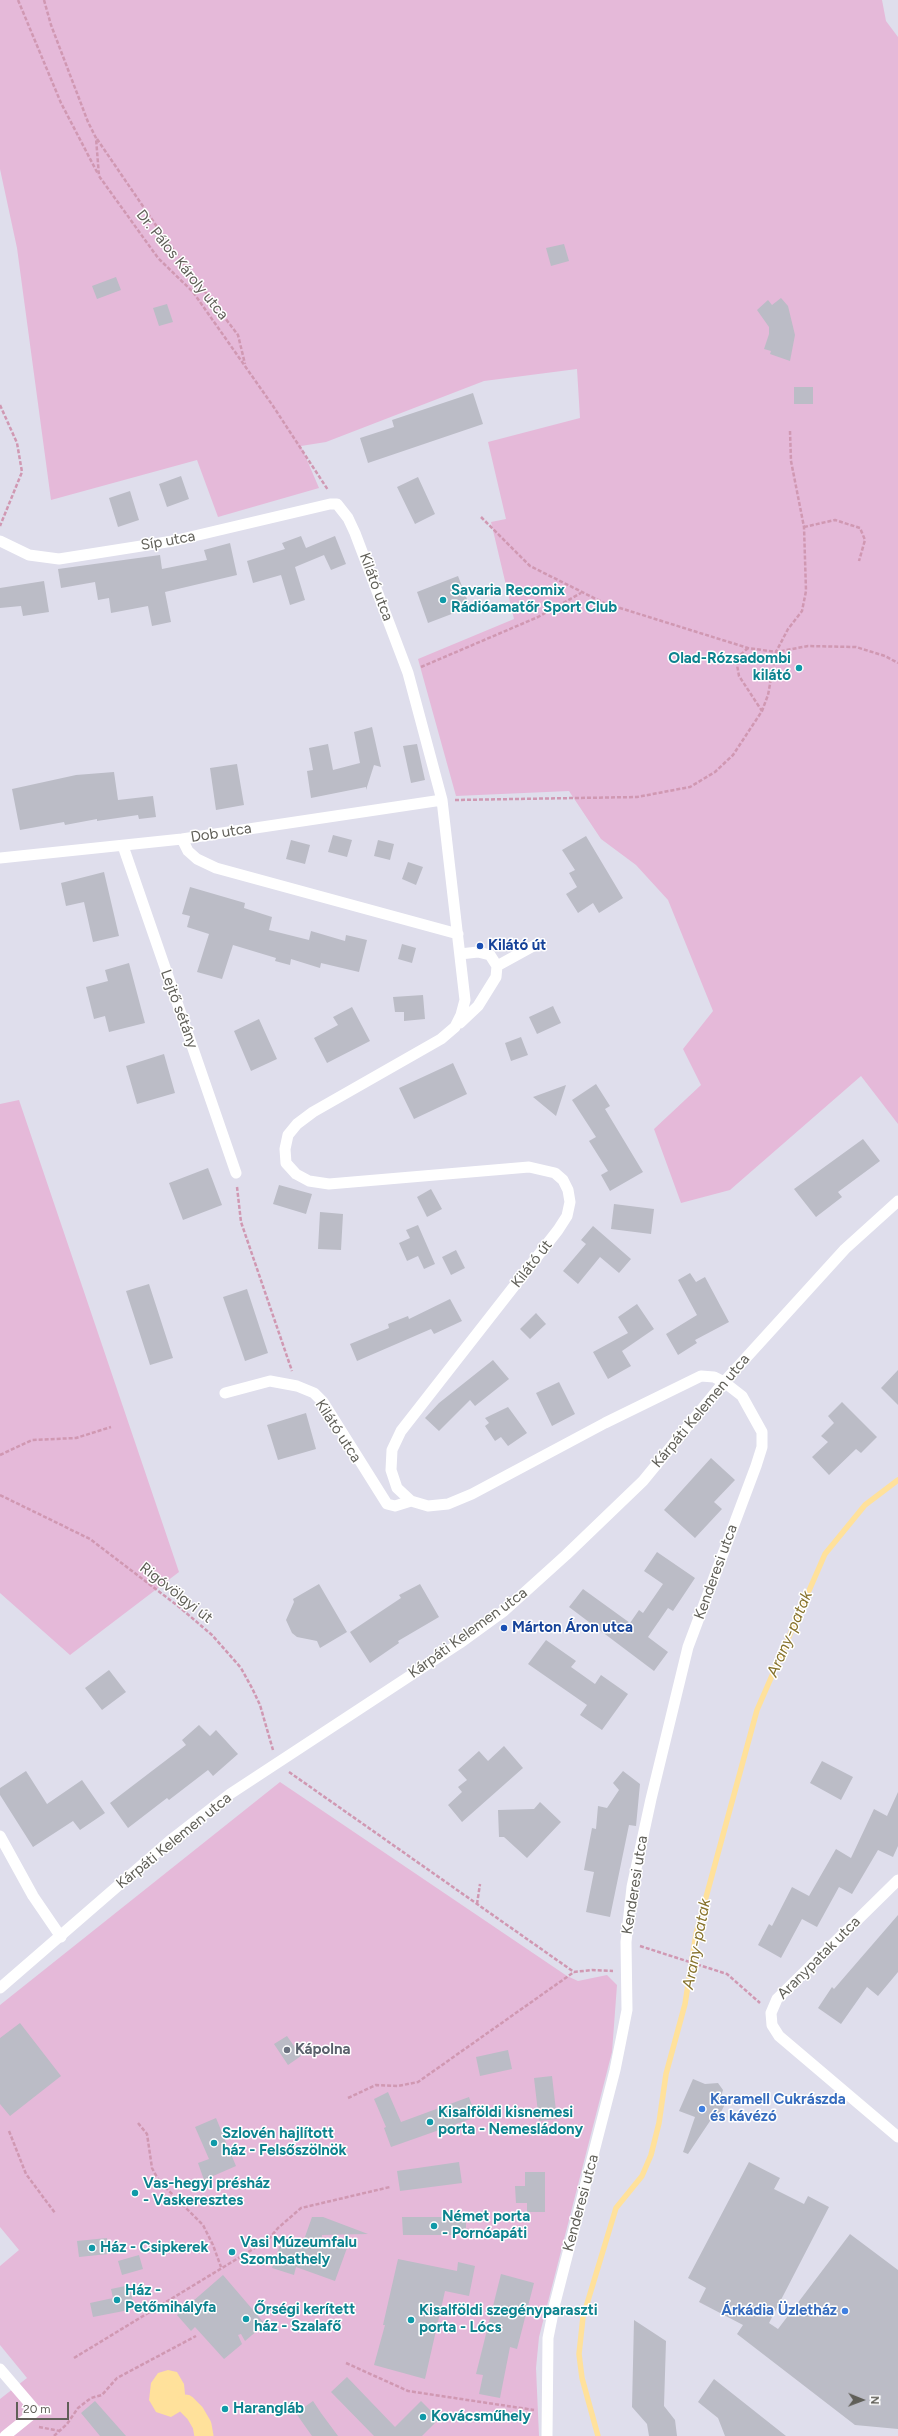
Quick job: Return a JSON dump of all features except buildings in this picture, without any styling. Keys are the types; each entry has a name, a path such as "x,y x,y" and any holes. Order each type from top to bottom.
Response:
{"street":[{"name":"Síp utca","path":"0,541 29,555 59,558 173,541 248,524 322,504 337,504"},
{"name":"Kilátó utca","path":"337,504 348,518 356,533 408,672"},
{"name":"Kilátó út","path":"408,672 442,800 465,1000 461,1015 455,1027 441,1039 313,1112 297,1124 288,1135 285,1149 286,1163 296,1174 309,1181 329,1184 529,1167 555,1173 563,1180 568,1190 570,1202 567,1216 558,1230 401,1431 392,1450 391,1470 397,1488 411,1501"},
{"name":"Dob utca","path":"0,858 182,839 442,800"},
{"path":"182,839 188,851 197,860 216,868 458,934"},
{"name":"Lejtő sétány","path":"123,846 236,1172"},
{"path":"497,966 537,944"},
{"path":"455,1027 478,1006 496,977 497,966 490,955 478,952 460,954"},
{"name":"Kárpáti Kelemen utca","path":"0,1988 172,1839 230,1794 278,1764 460,1643 504,1610 566,1556 638,1487 724,1382 845,1249 898,1201"},
{"path":"411,1501 428,1506 448,1504 472,1494 605,1423 701,1376 714,1377 724,1382"},
{"name":"Kilátó utca","path":"225,1393 270,1381 297,1386 314,1393 323,1402 387,1504 395,1506 411,1501"},
{"name":"Kenderesi utca","path":"547,2436 546,2411 548,2338 555,2303 615,2070 627,2010 626,1942 632,1887 651,1799 688,1647 762,1447 762,1432 742,1396 724,1382"},
{"path":"0,1836 33,1896 60,1937"},
{"name":"Aranypatak utca","path":"898,1880 777,1999 771,2013 772,2024 779,2036 898,2138"},
{"path":"0,2369 36,2411 5,2436"}],"path":[{"name":"Dr. Pálos Károly utca","path":"18,0 61,103 99,176 158,258 193,292 246,366 337,504"},
{"path":"44,0 88,122 96,138 166,240 238,335 246,366"},
{"path":"96,138 99,176"},
{"path":"0,405 17,443 22,472 0,526"},
{"path":"442,800 637,797 690,787 715,772 733,756 762,711 768,696 776,652 788,629 802,611 806,591 804,527 791,461 790,431"},
{"path":"481,517 530,566 581,593 604,603 748,648 776,652 808,646 845,646 885,656 898,664"},
{"path":"804,527 835,520 860,528 865,540 859,561"},
{"path":"408,672 538,617 581,593"},
{"path":"748,648 736,659 739,676 762,711"},
{"path":"236,1172 241,1222 297,1386"},
{"path":"0,1455 32,1440 76,1438 111,1426"},
{"name":"Rigóvölgyi út","path":"0,1495 90,1539 178,1606 212,1635 241,1668 252,1688 260,1705 278,1764"},
{"path":"278,1764 574,1972"},
{"path":"477,1904 480,1884"},
{"path":"626,1942 722,1972 735,1980 771,2013"},
{"path":"348,2098 376,2085 398,2086 418,2082 574,1972 592,1970 627,1972"},
{"path":"138,2123 147,2134 152,2168 159,2181 203,2225 213,2245 221,2268"},
{"path":"9,2131 26,2174 55,2213"},
{"path":"74,2358 268,2240 278,2228 301,2208 390,2187"},
{"path":"54,2436 60,2431 78,2408 91,2398 102,2395 117,2378 196,2336"},
{"path":"346,2363 408,2391 546,2411"},
{"path":"28,2417 37,2426 60,2431"}],"shaded area":[{"path":"0,0 882,0 886,21 898,37 898,1124 861,1076 730,1190 681,1203 654,1129 701,1085 683,1049 713,1011 668,900 636,865 601,839 569,791 456,796 418,659 514,619 491,522 506,519 488,442 580,418 577,369 484,381 326,442 301,446 319,488 218,517 197,460 51,500 17,248 0,169"},
{"path":"19,1100 179,1572 70,1655 0,1593 0,1104"},
{"path":"280,1782 567,1976 578,1981 607,1975 617,1985 612,2052 539,2337 536,2368 539,2436 0,2436 0,2399 27,2378 0,2345 0,2266 19,2250 0,2227 0,2005"},
{"path":"168,2370 177,2372 184,2384 186,2404 181,2411 171,2417 156,2412 149,2400 151,2383 158,2373"}],"waterway":[{"name":"Arany-patak","path":"598,2436 582,2378 579,2354 583,2317 616,2208 642,2176 651,2155 659,2123 666,2074 685,2004 696,1934 757,1710 825,1554 865,1505 898,1480"},
{"path":"186,2404 195,2413 202,2425 204,2436"}],"place":[{"name":"Savaria Recomix Rádióamatőr Sport Club","path":"443,600"},
{"name":"Olad-Rózsadombi kilátó","path":"799,668"},
{"name":"Kilátó út","path":"480,946"},
{"name":"Márton Áron utca","path":"504,1628"},
{"name":"Kápolna","path":"287,2050"},
{"name":"Karamell Cukrászda és kávézó","path":"702,2109"},
{"name":"Kisalföldi kisnemesi porta - Nemesládony","path":"430,2122"},
{"name":"Szlovén hajlított ház - Felsőszölnök","path":"214,2143"},
{"name":"Vas-hegyi présház - Vaskeresztes","path":"135,2193"},
{"name":"Német porta - Pornóapáti","path":"434,2226"},
{"name":"Ház - Csipkerek","path":"92,2248"},
{"name":"Vasi Múzeumfalu Szombathely","path":"232,2252"},
{"name":"Ház - Petőmihályfa","path":"117,2300"},
{"name":"Árkádia Üzletház","path":"845,2311"},
{"name":"Őrségi kerített ház - Szalafő","path":"246,2319"},
{"name":"Kisalföldi szegényparaszti porta - Lócs","path":"411,2320"},
{"name":"Harangláb","path":"225,2409"},
{"name":"Kovácsműhely","path":"423,2417"}]}
